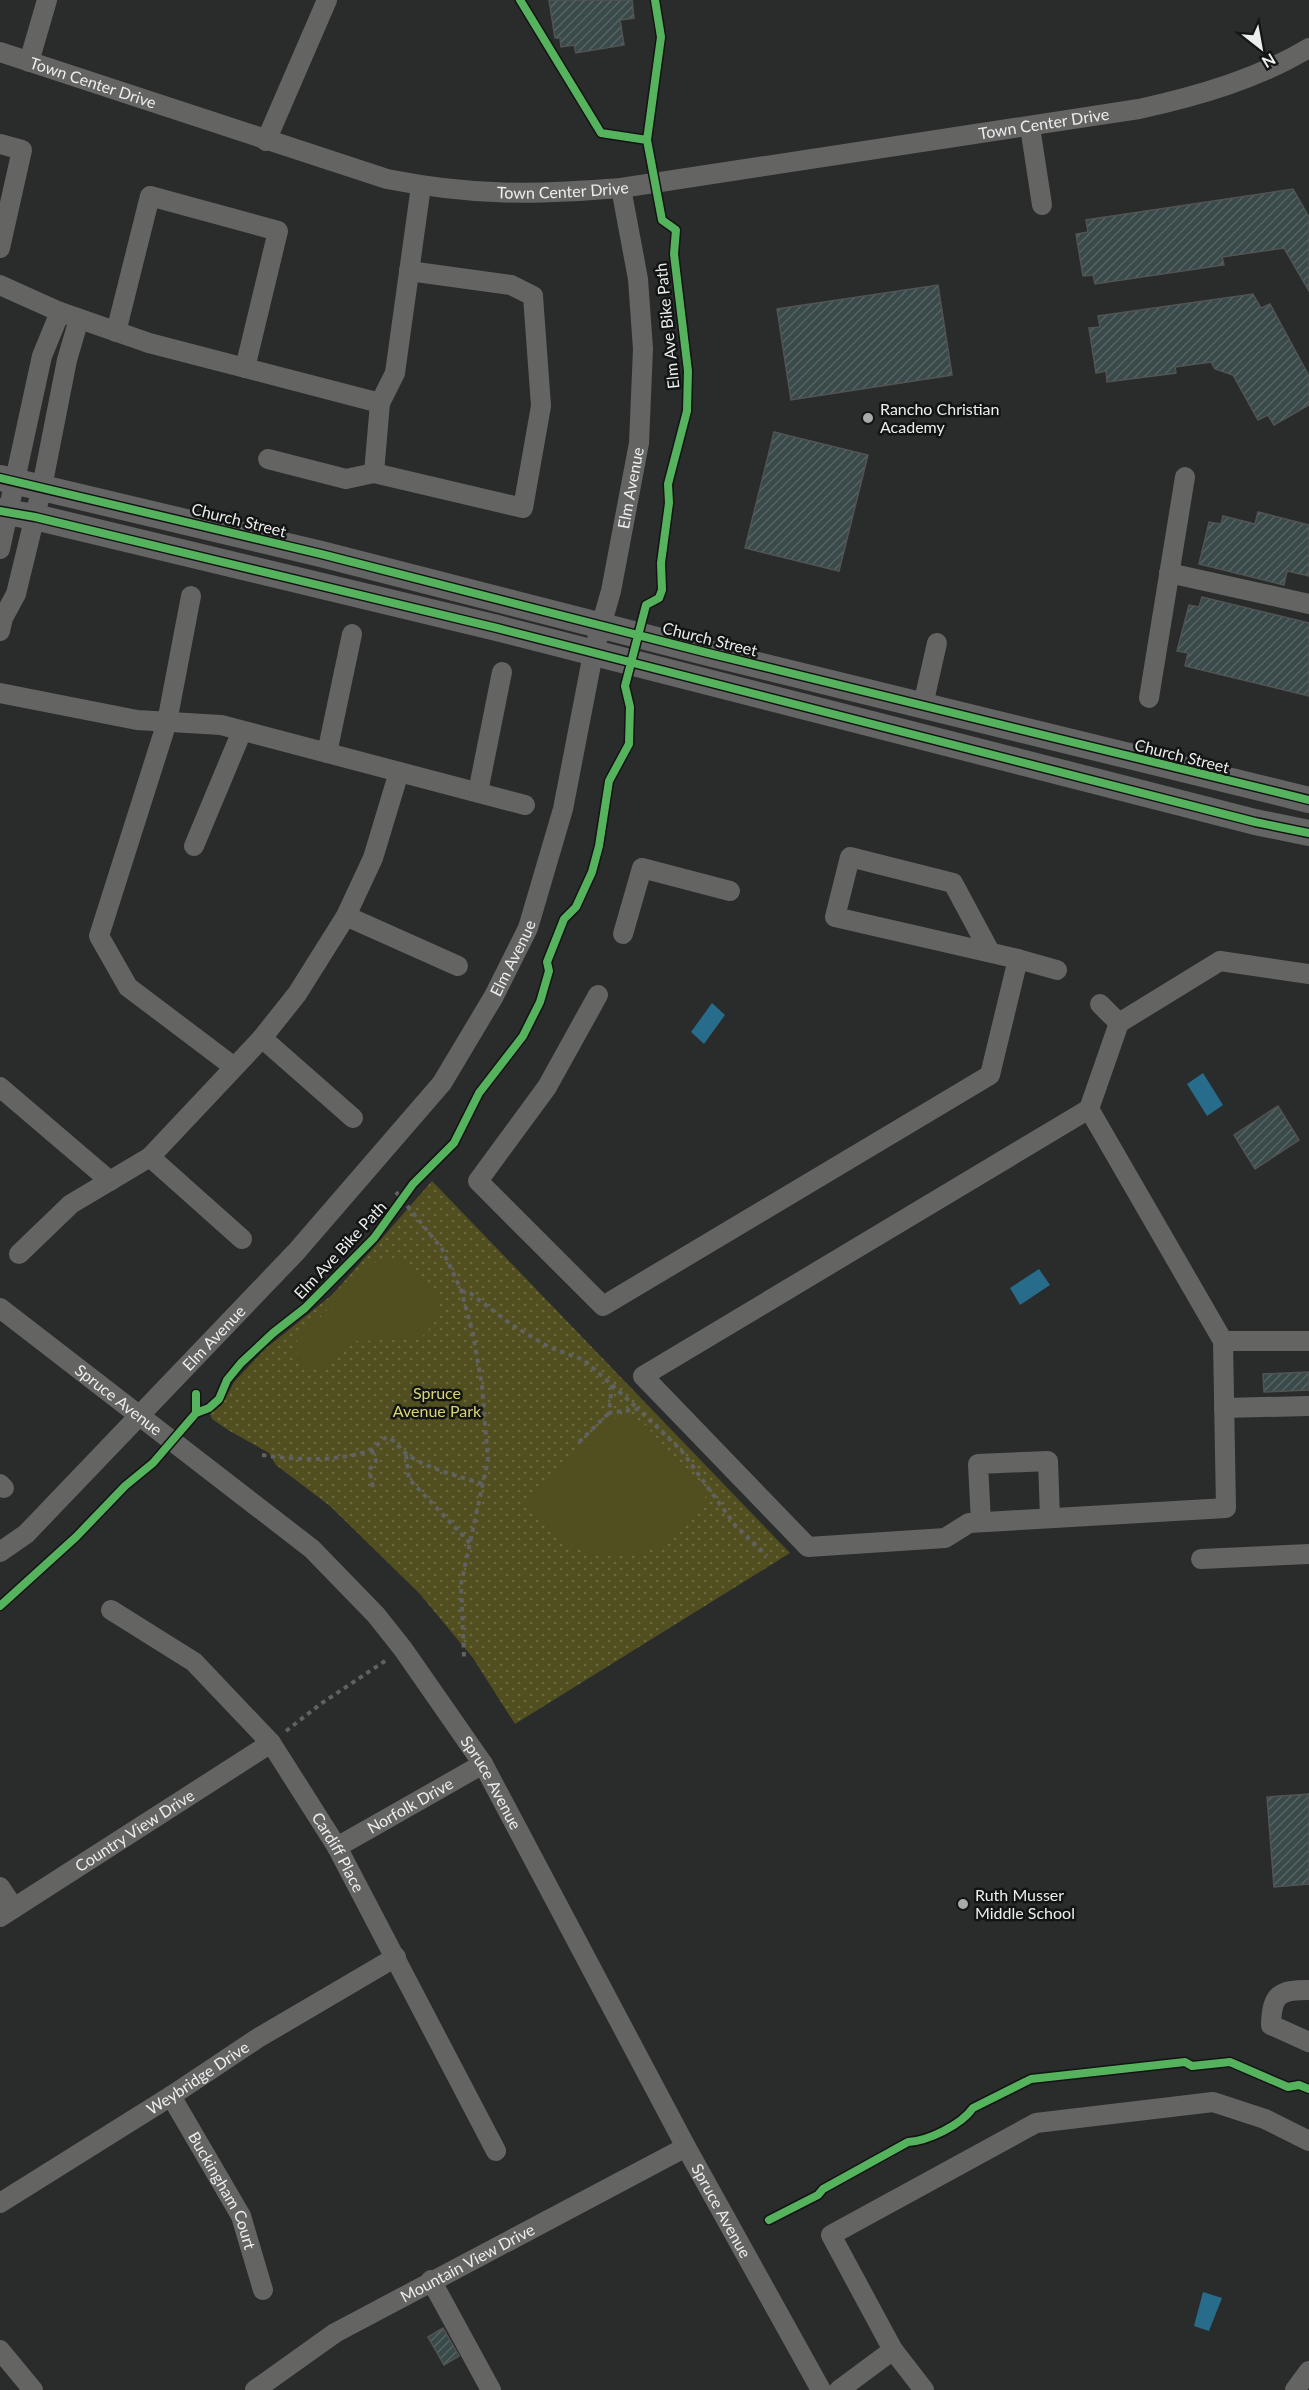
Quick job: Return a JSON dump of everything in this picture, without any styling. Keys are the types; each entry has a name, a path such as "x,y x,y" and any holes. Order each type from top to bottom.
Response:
{"main road":[{"name":"Church Street","path":"7,479 1309,800"},
{"path":"3,512 35,517 593,654 1135,789 1255,822 1309,833"}],"street":[{"path":"29,62 47,0"},
{"path":"267,141 327,0"},
{"name":"Town Center Drive","path":"0,52 387,179 421,186 493,194 542,195 621,188 1030,127 1185,99 1269,69 1309,48"},
{"path":"1030,127 1042,205"},
{"path":"0,144 22,150 0,248"},
{"path":"374,473 380,403 395,373 421,186"},
{"name":"Elm Avenue","path":"0,1552 26,1534 297,1252 442,1083 494,996 528,928 563,809 593,654 609,597 639,443 642,338 638,279 621,188"},
{"path":"116,332 150,196 278,231 245,368"},
{"path":"268,459 346,479 374,473 523,508 541,406 533,296 512,285 409,271"},
{"path":"0,285 60,312 116,332 380,403"},
{"path":"0,549 7,479 42,356 60,312"},
{"path":"1,620 8,593 35,517 67,360 79,319"},
{"path":"1149,698 1185,477"},
{"path":"1169,573 1309,604"},
{"path":"191,596 167,722 99,936 128,987 234,1067"},
{"path":"327,753 352,634"},
{"path":"923,705 938,643"},
{"path":"478,792 502,672"},
{"path":"0,693 136,720 221,725 525,805"},
{"path":"194,846 242,730"},
{"path":"19,1254 71,1204 150,1156 262,1038 297,994 346,916 373,858 399,772"},
{"path":"990,952 953,884 850,857 835,917 990,952 1057,970"},
{"path":"623,934 642,868 730,891"},
{"path":"346,916 458,966"},
{"path":"598,995 547,1087 478,1181 603,1306 990,1075 1017,959"},
{"path":"1089,1109 1223,1341 1226,1508 969,1523 945,1538 808,1547 643,1376 1089,1109 1119,1023 1220,961 1309,974"},
{"path":"1100,1004 1119,1023"},
{"path":"262,1038 353,1118"},
{"path":"0,1087 110,1180"},
{"path":"150,1156 242,1239"},
{"name":"Spruce Avenue","path":"0,1308 142,1415 312,1549 356,1594 403,1649 483,1764 686,2146 821,2390"},
{"path":"1223,1341 1309,1341"},
{"path":"1224,1408 1309,1406"},
{"path":"981,1522 978,1464 1048,1461 1050,1518"},
{"path":"1201,1559 1309,1554"},
{"name":"Cardiff Place","path":"111,1610 194,1662 275,1739 337,1847 496,2151"},
{"name":"Country View Drive","path":"7,1912 275,1739"},
{"name":"Norfolk Drive","path":"337,1847 483,1764"},
{"path":"0,1887 7,1912"},
{"name":"Weybridge Drive","path":"0,2203 171,2096 258,2038 396,1957"},
{"path":"1309,1990 1290,1990 1278,1995 1272,2007 1271,2025 1309,2042"},
{"name":"Buckingham Court","path":"171,2096 241,2216 263,2290"},
{"path":"924,2390 893,2350 831,2235 1036,2123 1213,2102 1265,2119 1309,2141"},
{"name":"Mountain View Drive","path":"255,2390 335,2333 686,2146"},
{"path":"431,2280 491,2390"},
{"path":"0,2350 33,2390"},
{"path":"839,2390 893,2350"},
{"path":"1295,2390 1309,2371"}],"path":[{"path":"396,1192 442,1249 461,1290 473,1334 482,1386 488,1460 461,1584 464,1657"},
{"path":"461,1290 470,1293 512,1325 549,1347 584,1360 681,1450 735,1525 767,1556"},
{"path":"609,1413 612,1385"},
{"path":"579,1442 609,1413 638,1408"},
{"path":"262,1455 300,1461 372,1450 379,1441 387,1437 395,1440 406,1454 429,1466 483,1484"},
{"path":"372,1450 376,1461 369,1470 374,1491"},
{"path":"406,1454 409,1479 470,1543"},
{"path":"275,1739 322,1703 403,1649"}],"green space":[{"name":"Spruce Avenue Park","path":"432,1181 790,1553 515,1724 473,1658 419,1593 330,1506 276,1465 269,1453 228,1430 212,1419 210,1414 221,1406 234,1382 265,1349 333,1294"},
{"path":"394,1257 437,1295 442,1314 420,1339 355,1341 327,1365 321,1368 306,1369 295,1351 297,1339 307,1326 321,1317 370,1263 389,1261"},
{"path":"622,1416 634,1418 645,1425 707,1494 687,1525 661,1545 632,1555 601,1555 564,1542 527,1504 596,1437 602,1426"}],"water":[{"path":"712,1003 725,1015 704,1044 691,1032"},
{"path":"1203,1073 1223,1105 1207,1116 1187,1084"},
{"path":"1039,1269 1050,1285 1020,1305 1010,1288"},
{"path":"1203,2292 1222,2298 1209,2331 1194,2326"}],"building":[{"path":"549,0 632,0 634,18 620,20 624,45 576,53 574,45 561,47 560,38 555,38"},
{"path":"1293,189 1309,217 1309,291 1284,248 1222,257 1224,265 1095,284 1093,275 1083,276 1076,234 1088,232 1086,220"},
{"path":"938,285 952,375 791,400 777,309"},
{"path":"1253,294 1261,308 1270,304 1309,376 1309,405 1274,425 1268,415 1258,420 1233,375 1215,369 1211,362 1175,367 1176,373 1107,382 1106,371 1096,373 1089,328 1100,327 1098,316"},
{"path":"774,432 868,455 839,571 745,548"},
{"path":"1258,512 1309,525 1309,576 1287,571 1284,585 1199,564 1209,522 1221,524 1223,516 1255,524"},
{"path":"1202,597 1309,623 1309,696 1185,666 1188,653 1177,651 1189,605 1199,607"},
{"path":"1278,1106 1299,1140 1255,1169 1234,1135"},
{"path":"1309,1372 1309,1390 1264,1392 1263,1374"},
{"path":"1309,1794 1309,1884 1274,1887 1267,1797"},
{"path":"443,2328 459,2356 444,2365 428,2337"}],"cycle path":[{"path":"520,0 601,133 647,140"},
{"name":"Elm Ave Bike Path","path":"196,1413 209,1408 219,1399 227,1380 241,1363 273,1333 305,1308 374,1238 413,1184 454,1143 479,1093 523,1036 540,1002 549,971 547,962 564,919 576,907 592,872 599,846 609,781 629,744 630,707 625,686 646,605 659,598 662,590 661,563 669,503 668,484 687,411 688,371 674,254 676,230 662,220 647,140 661,37 655,0"},
{"path":"0,478 321,554 708,653 1309,800"},
{"path":"0,511 35,517 497,628 1255,822 1309,833"},
{"path":"0,1606 76,1537 125,1486 153,1463 196,1413 196,1394"},
{"path":"769,2220 818,2195 823,2189 908,2142 925,2139 944,2131 961,2120 973,2108 1031,2079 1185,2062 1192,2066 1230,2062 1288,2087 1299,2085 1309,2089"}],"place":[{"name":"Rancho Christian Academy","path":"868,418"},
{"name":"Ruth Musser Middle School","path":"963,1904"}]}
